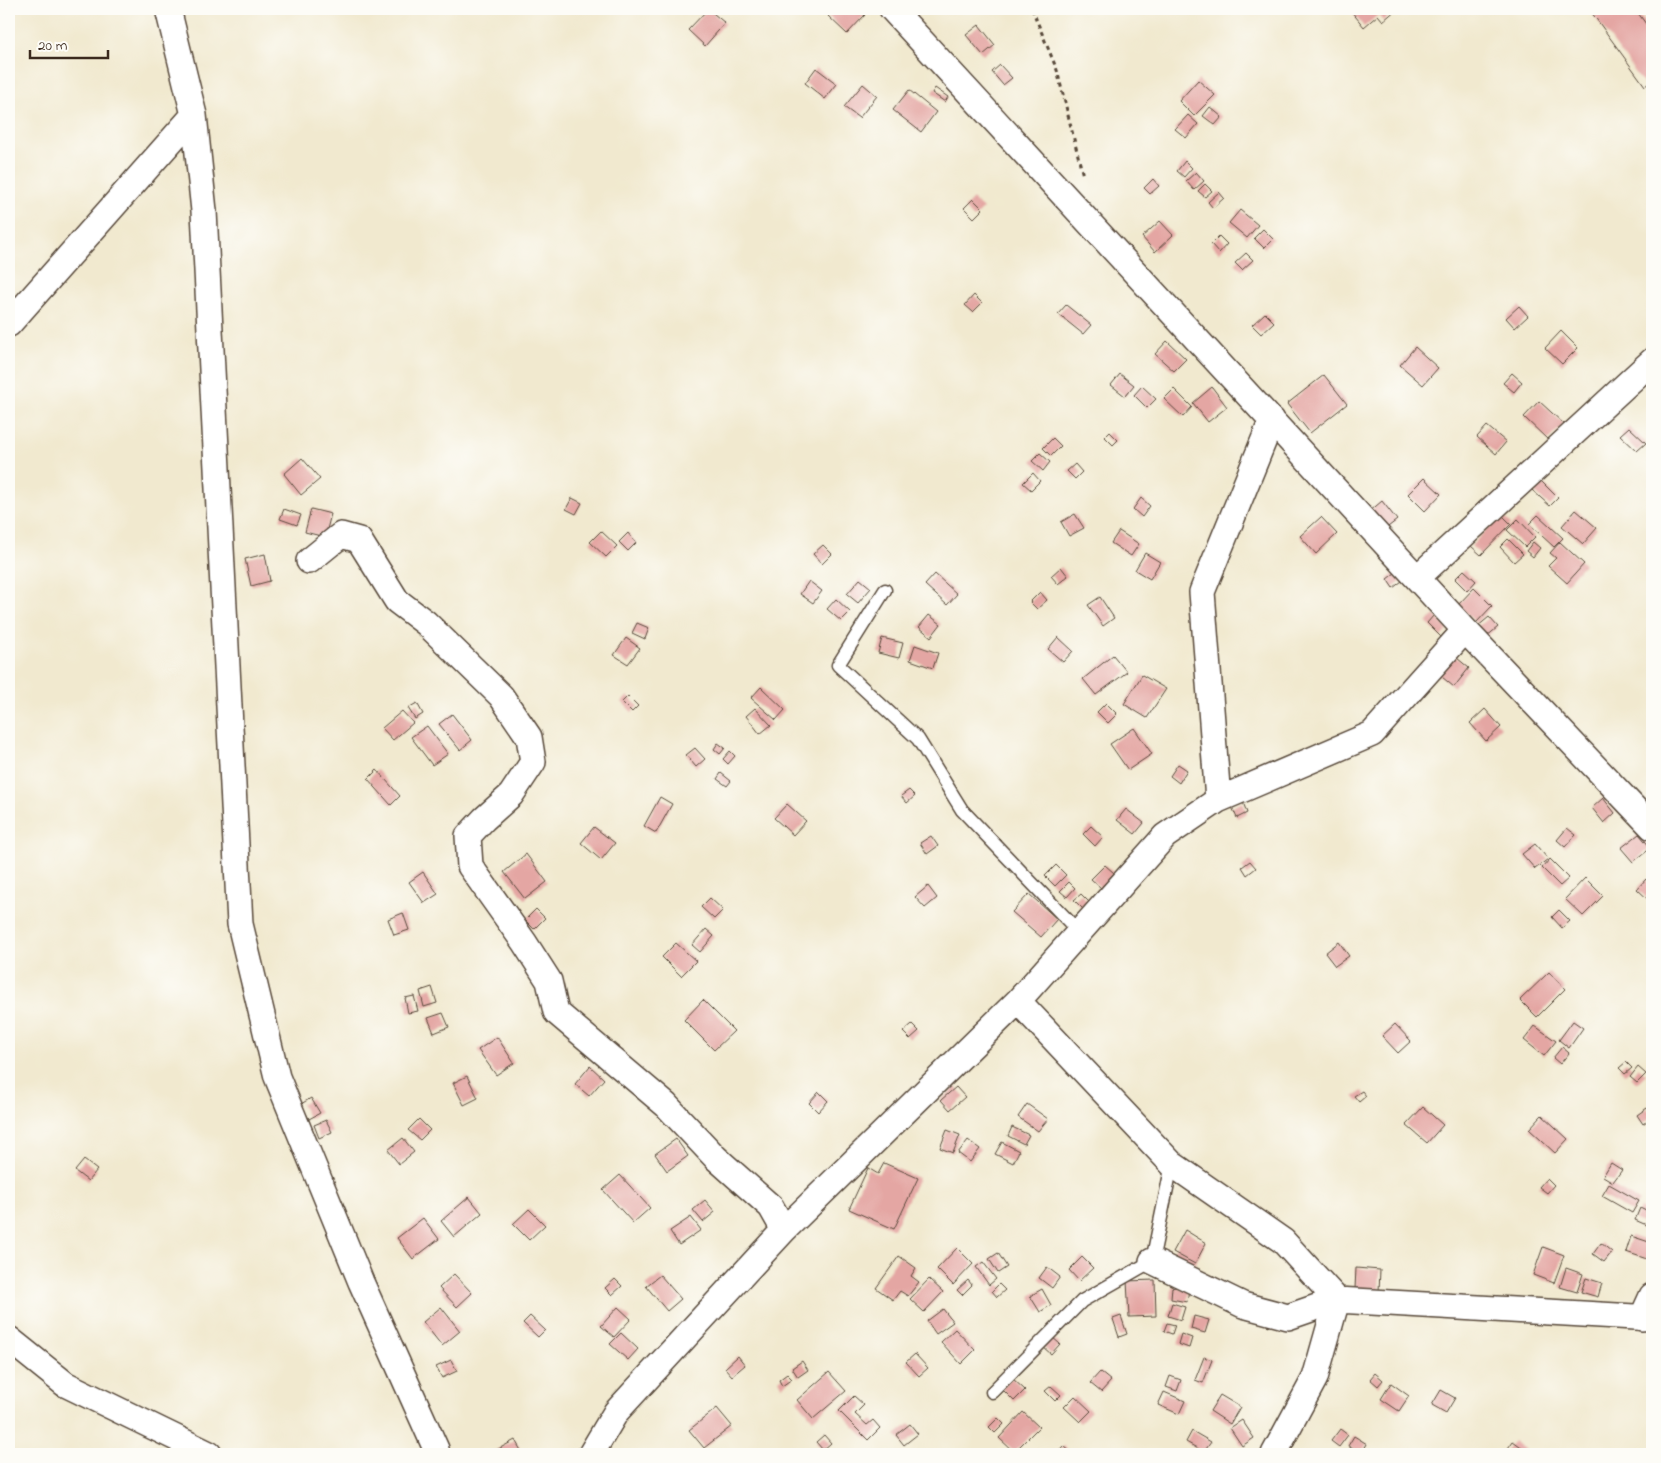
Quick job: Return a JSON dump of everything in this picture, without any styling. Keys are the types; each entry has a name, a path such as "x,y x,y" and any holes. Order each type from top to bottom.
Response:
{"street":[{"path":"168,9 194,115 204,221 240,924 277,1076 361,1282 437,1454"},
{"path":"892,9 1465,630 1652,827"},
{"path":"9,324 194,115"},
{"path":"1417,578 1652,361"},
{"path":"1218,800 1202,592 1272,420"},
{"path":"309,560 341,535 359,540 397,601 426,623 501,696 529,737 533,762 511,795 468,836 470,866 549,981 556,1012 666,1105 716,1158 771,1207 784,1230"},
{"path":"591,1454 616,1412 784,1230 1018,1001 1165,836 1218,800 1372,734 1465,630"},
{"path":"1018,1001 1172,1164 1283,1241 1337,1300"},
{"path":"1152,1261 1243,1305 1288,1317 1337,1300 1649,1311"},
{"path":"1274,1454 1315,1378 1337,1300"},
{"path":"9,1339 65,1384 209,1454"}],"lane":[{"path":"885,590 838,665 918,739 962,810 1079,932"},
{"path":"992,1392 1082,1301 1152,1261 1172,1164"}],"path":[{"path":"1032,9 1057,70 1084,183"}],"building":[{"path":"708,9 725,23 705,46 688,30"},
{"path":"835,9 857,9 865,15 847,34 828,16"},
{"path":"1355,9 1397,9 1383,21 1378,15 1364,27 1351,11"},
{"path":"1589,9 1635,9 1652,32 1652,81 1645,86"},
{"path":"979,25 995,45 983,55 966,35"},
{"path":"1000,65 1012,78 1003,85 992,72"},
{"path":"816,68 837,84 825,99 805,83"},
{"path":"1198,80 1215,95 1194,116 1179,101"},
{"path":"863,84 877,96 859,118 844,107"},
{"path":"935,88 948,97 945,102 932,93"},
{"path":"909,90 936,112 921,132 893,110"},
{"path":"1210,107 1222,117 1215,125 1203,116"},
{"path":"1188,115 1198,124 1186,138 1175,129"},
{"path":"1185,161 1192,168 1184,177 1177,171"},
{"path":"1196,172 1204,181 1194,190 1186,181"},
{"path":"1153,179 1159,186 1150,194 1144,188"},
{"path":"1205,184 1212,191 1205,197 1198,191"},
{"path":"1219,192 1224,198 1213,208 1208,202"},
{"path":"973,199 983,209 974,218 964,208"},
{"path":"1240,210 1258,225 1247,238 1229,223"},
{"path":"1160,221 1173,235 1155,252 1142,237"},
{"path":"1263,229 1273,239 1264,248 1254,238"},
{"path":"1219,236 1227,244 1219,253 1211,244"},
{"path":"1246,253 1253,260 1242,270 1235,263"},
{"path":"974,295 982,303 973,312 965,305"},
{"path":"1066,305 1091,325 1083,334 1058,314"},
{"path":"1519,306 1528,316 1515,328 1506,318"},
{"path":"1265,313 1274,322 1261,334 1252,325"},
{"path":"1561,331 1578,348 1562,364 1545,348"},
{"path":"1167,341 1186,359 1174,371 1155,354"},
{"path":"1415,347 1438,368 1423,385 1400,365"},
{"path":"1512,373 1522,382 1514,392 1503,383"},
{"path":"1120,374 1134,385 1125,396 1111,385"},
{"path":"1324,375 1347,404 1310,433 1287,404"},
{"path":"1142,386 1156,399 1147,408 1134,395"},
{"path":"1212,387 1227,407 1208,422 1193,403"},
{"path":"1174,389 1192,407 1183,417 1164,399"},
{"path":"1539,401 1564,424 1548,440 1524,417"},
{"path":"1487,426 1506,442 1496,454 1477,437"},
{"path":"1629,427 1646,443 1637,451 1620,435"},
{"path":"1110,432 1118,440 1113,445 1105,437"},
{"path":"1053,438 1061,446 1051,456 1043,448"},
{"path":"1040,453 1050,462 1043,471 1032,461"},
{"path":"302,458 320,479 301,495 284,474"},
{"path":"1075,464 1082,472 1075,479 1067,471"},
{"path":"1033,473 1040,481 1031,490 1023,483"},
{"path":"1424,478 1441,494 1425,511 1408,494"},
{"path":"1541,481 1558,498 1550,506 1532,490"},
{"path":"572,498 582,503 576,514 566,509"},
{"path":"1141,498 1150,506 1142,517 1133,509"},
{"path":"1382,501 1397,520 1384,530 1369,512"},
{"path":"284,509 301,515 297,525 280,519"},
{"path":"311,509 331,514 325,537 305,532"},
{"path":"1576,510 1597,528 1583,544 1562,526"},
{"path":"1075,514 1084,528 1069,536 1061,522"},
{"path":"1501,514 1511,524 1481,555 1471,546"},
{"path":"1538,515 1563,538 1554,547 1529,524"},
{"path":"1321,517 1337,534 1316,554 1300,536"},
{"path":"1518,519 1535,537 1525,547 1507,530"},
{"path":"601,531 617,546 606,557 590,542"},
{"path":"1119,531 1139,544 1131,556 1111,543"},
{"path":"628,533 636,543 628,551 619,542"},
{"path":"1508,539 1523,554 1514,562 1500,547"},
{"path":"1533,542 1540,548 1533,557 1526,551"},
{"path":"1560,542 1584,564 1567,583 1548,566 1556,558 1550,553"},
{"path":"823,545 832,554 822,564 813,554"},
{"path":"1145,553 1160,562 1150,579 1135,570"},
{"path":"265,554 270,581 251,586 245,559"},
{"path":"1061,567 1068,576 1058,584 1051,576"},
{"path":"1464,570 1476,581 1467,591 1455,579"},
{"path":"1395,573 1402,581 1393,588 1387,579"},
{"path":"935,574 957,594 947,605 925,585"},
{"path":"860,579 871,588 858,603 847,594"},
{"path":"809,581 822,591 813,603 800,594"},
{"path":"1474,588 1492,606 1476,623 1458,605"},
{"path":"1040,592 1047,600 1037,609 1030,602"},
{"path":"1100,597 1114,618 1103,626 1088,605"},
{"path":"836,599 850,612 841,621 827,609"},
{"path":"929,615 941,624 931,637 919,627"},
{"path":"1434,615 1448,629 1441,637 1427,623"},
{"path":"1489,617 1498,627 1486,637 1477,627"},
{"path":"637,623 649,628 645,639 632,633"},
{"path":"1058,637 1073,651 1063,662 1048,649"},
{"path":"626,638 640,648 628,664 614,655"},
{"path":"882,638 903,643 899,658 878,653"},
{"path":"915,645 938,653 933,668 910,660"},
{"path":"1451,653 1469,668 1454,687 1436,672"},
{"path":"1113,655 1127,672 1096,695 1083,679"},
{"path":"1142,675 1166,689 1147,718 1124,704"},
{"path":"761,687 785,710 776,720 751,698"},
{"path":"628,696 638,706 632,712 622,702"},
{"path":"417,703 423,714 415,719 408,708"},
{"path":"1106,703 1117,714 1108,723 1097,712"},
{"path":"755,708 771,725 760,734 746,716"},
{"path":"1485,709 1501,727 1486,741 1470,723"},
{"path":"402,711 413,723 393,740 382,728"},
{"path":"452,714 472,740 460,750 439,724"},
{"path":"427,726 448,754 432,765 411,737"},
{"path":"1134,728 1152,754 1128,770 1110,744"},
{"path":"718,743 725,748 720,754 714,749"},
{"path":"695,748 705,759 696,767 686,755"},
{"path":"730,751 735,756 728,764 723,759"},
{"path":"1178,764 1187,770 1179,783 1170,776"},
{"path":"377,770 400,796 391,805 368,779"},
{"path":"721,773 731,781 727,786 717,779"},
{"path":"909,790 915,796 907,803 901,796"},
{"path":"660,797 672,804 656,833 644,826"},
{"path":"1603,798 1615,813 1604,823 1592,808"},
{"path":"1243,802 1247,813 1237,818 1232,807"},
{"path":"787,804 806,821 793,835 774,818"},
{"path":"1126,809 1144,823 1135,834 1117,820"},
{"path":"1091,826 1103,837 1095,846 1083,834"},
{"path":"594,827 615,843 601,860 581,843"},
{"path":"1567,828 1576,835 1565,847 1557,840"},
{"path":"1639,834 1651,848 1633,862 1621,848"},
{"path":"931,836 938,846 927,854 920,843"},
{"path":"1535,844 1548,859 1535,869 1522,854"},
{"path":"526,854 547,882 525,899 504,872"},
{"path":"1550,859 1569,878 1560,886 1542,868"},
{"path":"1250,861 1256,868 1247,875 1242,867"},
{"path":"1056,865 1066,875 1055,886 1045,876"},
{"path":"1105,865 1114,873 1101,888 1091,879"},
{"path":"423,872 438,894 424,903 409,882"},
{"path":"1585,878 1603,896 1583,916 1565,899"},
{"path":"1646,879 1652,885 1652,903 1637,889"},
{"path":"1069,882 1075,888 1067,897 1060,891"},
{"path":"928,886 937,898 925,908 915,897"},
{"path":"1029,894 1057,919 1041,937 1012,912"},
{"path":"1081,894 1090,903 1083,909 1074,900"},
{"path":"710,898 723,910 714,919 701,907"},
{"path":"536,909 545,918 534,929 525,920"},
{"path":"1559,910 1570,921 1562,928 1552,917"},
{"path":"403,913 409,930 394,935 388,919"},
{"path":"706,929 714,936 700,952 692,945"},
{"path":"1339,942 1349,956 1335,966 1325,953"},
{"path":"676,943 696,961 681,976 662,957"},
{"path":"1549,972 1565,989 1537,1017 1520,1000"},
{"path":"432,987 437,1003 424,1007 420,991"},
{"path":"414,996 418,1011 408,1013 405,998"},
{"path":"703,1000 734,1031 714,1050 684,1020"},
{"path":"443,1013 449,1027 434,1033 428,1018"},
{"path":"1573,1021 1583,1028 1569,1048 1559,1040"},
{"path":"912,1024 919,1031 910,1039 903,1032"},
{"path":"1395,1024 1411,1041 1398,1053 1382,1036"},
{"path":"1535,1026 1556,1041 1544,1056 1524,1040"},
{"path":"497,1037 514,1063 496,1075 478,1050"},
{"path":"1562,1047 1569,1053 1560,1064 1553,1058"},
{"path":"1626,1062 1632,1068 1625,1074 1619,1068"},
{"path":"590,1066 604,1079 589,1096 575,1084"},
{"path":"1638,1067 1646,1074 1637,1083 1630,1077"},
{"path":"467,1076 478,1098 464,1105 453,1083"},
{"path":"956,1087 965,1097 950,1110 941,1100"},
{"path":"1362,1091 1366,1096 1359,1102 1354,1096"},
{"path":"819,1092 828,1101 818,1112 809,1103"},
{"path":"311,1098 320,1113 309,1119 301,1104"},
{"path":"1027,1104 1048,1119 1038,1131 1018,1117"},
{"path":"1423,1107 1443,1125 1427,1143 1406,1125"},
{"path":"1647,1108 1652,1117 1643,1124 1637,1115"},
{"path":"1542,1115 1568,1139 1555,1153 1529,1129"},
{"path":"419,1119 430,1130 420,1140 408,1130"},
{"path":"326,1120 332,1132 319,1138 314,1125"},
{"path":"1012,1127 1029,1135 1024,1144 1008,1136"},
{"path":"947,1130 960,1135 953,1153 940,1148"},
{"path":"403,1138 414,1152 399,1164 388,1150"},
{"path":"676,1139 688,1156 667,1171 655,1154"},
{"path":"968,1140 980,1149 970,1162 958,1153"},
{"path":"1002,1142 1019,1151 1013,1163 995,1154"},
{"path":"84,1160 97,1170 88,1181 75,1171"},
{"path":"884,1163 918,1178 894,1229 849,1209 868,1168 878,1174"},
{"path":"1611,1163 1622,1170 1613,1182 1603,1176"},
{"path":"620,1175 650,1208 633,1223 603,1190"},
{"path":"1547,1178 1554,1185 1547,1193 1539,1187"},
{"path":"1609,1184 1639,1201 1632,1213 1602,1196"},
{"path":"469,1197 482,1213 454,1237 441,1221"},
{"path":"705,1200 715,1212 703,1222 693,1210"},
{"path":"1640,1208 1652,1214 1651,1227 1635,1220"},
{"path":"529,1209 545,1225 529,1240 513,1224"},
{"path":"691,1217 701,1230 679,1245 670,1231"},
{"path":"423,1218 439,1239 413,1259 397,1238"},
{"path":"1185,1230 1206,1243 1195,1264 1173,1252"},
{"path":"1631,1236 1652,1243 1650,1260 1626,1252"},
{"path":"1601,1243 1612,1252 1604,1262 1593,1254"},
{"path":"1543,1247 1564,1255 1554,1283 1533,1275"},
{"path":"957,1248 973,1264 953,1285 937,1269"},
{"path":"998,1253 1007,1267 998,1273 989,1259"},
{"path":"899,1256 916,1268 911,1276 919,1282 908,1296 900,1291 893,1300 876,1288"},
{"path":"1082,1257 1093,1268 1079,1281 1069,1270"},
{"path":"983,1262 996,1279 989,1285 976,1267"},
{"path":"1047,1267 1060,1277 1052,1288 1039,1278"},
{"path":"1356,1268 1380,1270 1379,1291 1355,1289"},
{"path":"1566,1268 1583,1274 1577,1292 1560,1287"},
{"path":"454,1274 472,1293 457,1307 439,1288"},
{"path":"660,1275 681,1299 667,1311 646,1286"},
{"path":"1586,1278 1602,1283 1598,1297 1581,1292"},
{"path":"615,1279 622,1286 612,1295 605,1288"},
{"path":"929,1279 943,1292 924,1312 910,1299"},
{"path":"968,1280 972,1285 962,1295 957,1290"},
{"path":"1155,1280 1156,1316 1129,1317 1127,1281"},
{"path":"999,1284 1005,1290 997,1297 992,1291"},
{"path":"1172,1287 1189,1289 1187,1302 1171,1299"},
{"path":"1042,1289 1051,1305 1040,1312 1030,1296"},
{"path":"1172,1303 1185,1307 1181,1320 1168,1316"},
{"path":"441,1307 460,1331 442,1346 423,1322"},
{"path":"618,1307 631,1319 614,1337 601,1326"},
{"path":"943,1309 953,1322 936,1334 927,1321"},
{"path":"530,1316 545,1330 538,1337 523,1323"},
{"path":"1121,1316 1127,1334 1119,1337 1113,1319"},
{"path":"1194,1316 1209,1320 1205,1333 1191,1329"},
{"path":"1167,1323 1175,1325 1172,1334 1164,1331"},
{"path":"955,1329 975,1350 961,1364 941,1342"},
{"path":"621,1333 638,1349 628,1360 610,1344"},
{"path":"1181,1334 1192,1338 1189,1348 1178,1344"},
{"path":"1052,1337 1060,1344 1051,1354 1043,1347"},
{"path":"915,1354 928,1368 919,1376 906,1362"},
{"path":"738,1356 745,1365 732,1376 725,1368"},
{"path":"1204,1357 1212,1360 1203,1383 1195,1380"},
{"path":"451,1360 457,1371 442,1378 436,1367"},
{"path":"802,1361 808,1370 798,1377 792,1368"},
{"path":"829,1372 846,1391 813,1419 797,1400"},
{"path":"1100,1372 1111,1381 1101,1392 1090,1383"},
{"path":"1375,1373 1383,1380 1378,1386 1370,1379"},
{"path":"787,1374 792,1379 782,1386 779,1380"},
{"path":"1170,1376 1181,1380 1177,1391 1166,1387"},
{"path":"1012,1378 1025,1390 1014,1401 1001,1388"},
{"path":"1391,1383 1409,1396 1399,1411 1381,1399"},
{"path":"1051,1386 1061,1395 1055,1401 1045,1391"},
{"path":"1441,1390 1455,1398 1446,1413 1432,1405"},
{"path":"1164,1392 1185,1401 1179,1414 1158,1405"},
{"path":"1220,1395 1240,1407 1230,1424 1210,1411"},
{"path":"854,1396 864,1405 855,1414 867,1425 873,1420 880,1428 868,1440 839,1411"},
{"path":"1075,1396 1091,1411 1080,1422 1064,1407"},
{"path":"717,1408 732,1426 704,1448 689,1430"},
{"path":"1023,1412 1039,1427 1014,1452 999,1438"},
{"path":"998,1418 1004,1424 995,1433 989,1427"},
{"path":"1242,1420 1254,1438 1242,1446 1230,1428"},
{"path":"910,1424 918,1434 904,1445 896,1435"},
{"path":"1340,1429 1348,1435 1339,1447 1331,1441"},
{"path":"1192,1431 1211,1442 1204,1452 1186,1442"},
{"path":"824,1435 831,1443 823,1450 816,1442"},
{"path":"1354,1436 1367,1444 1361,1454 1348,1446"},
{"path":"515,1440 523,1454 489,1454"},
{"path":"1513,1441 1531,1454 1504,1454"},
{"path":"1064,1446 1073,1454 1057,1454"}]}
